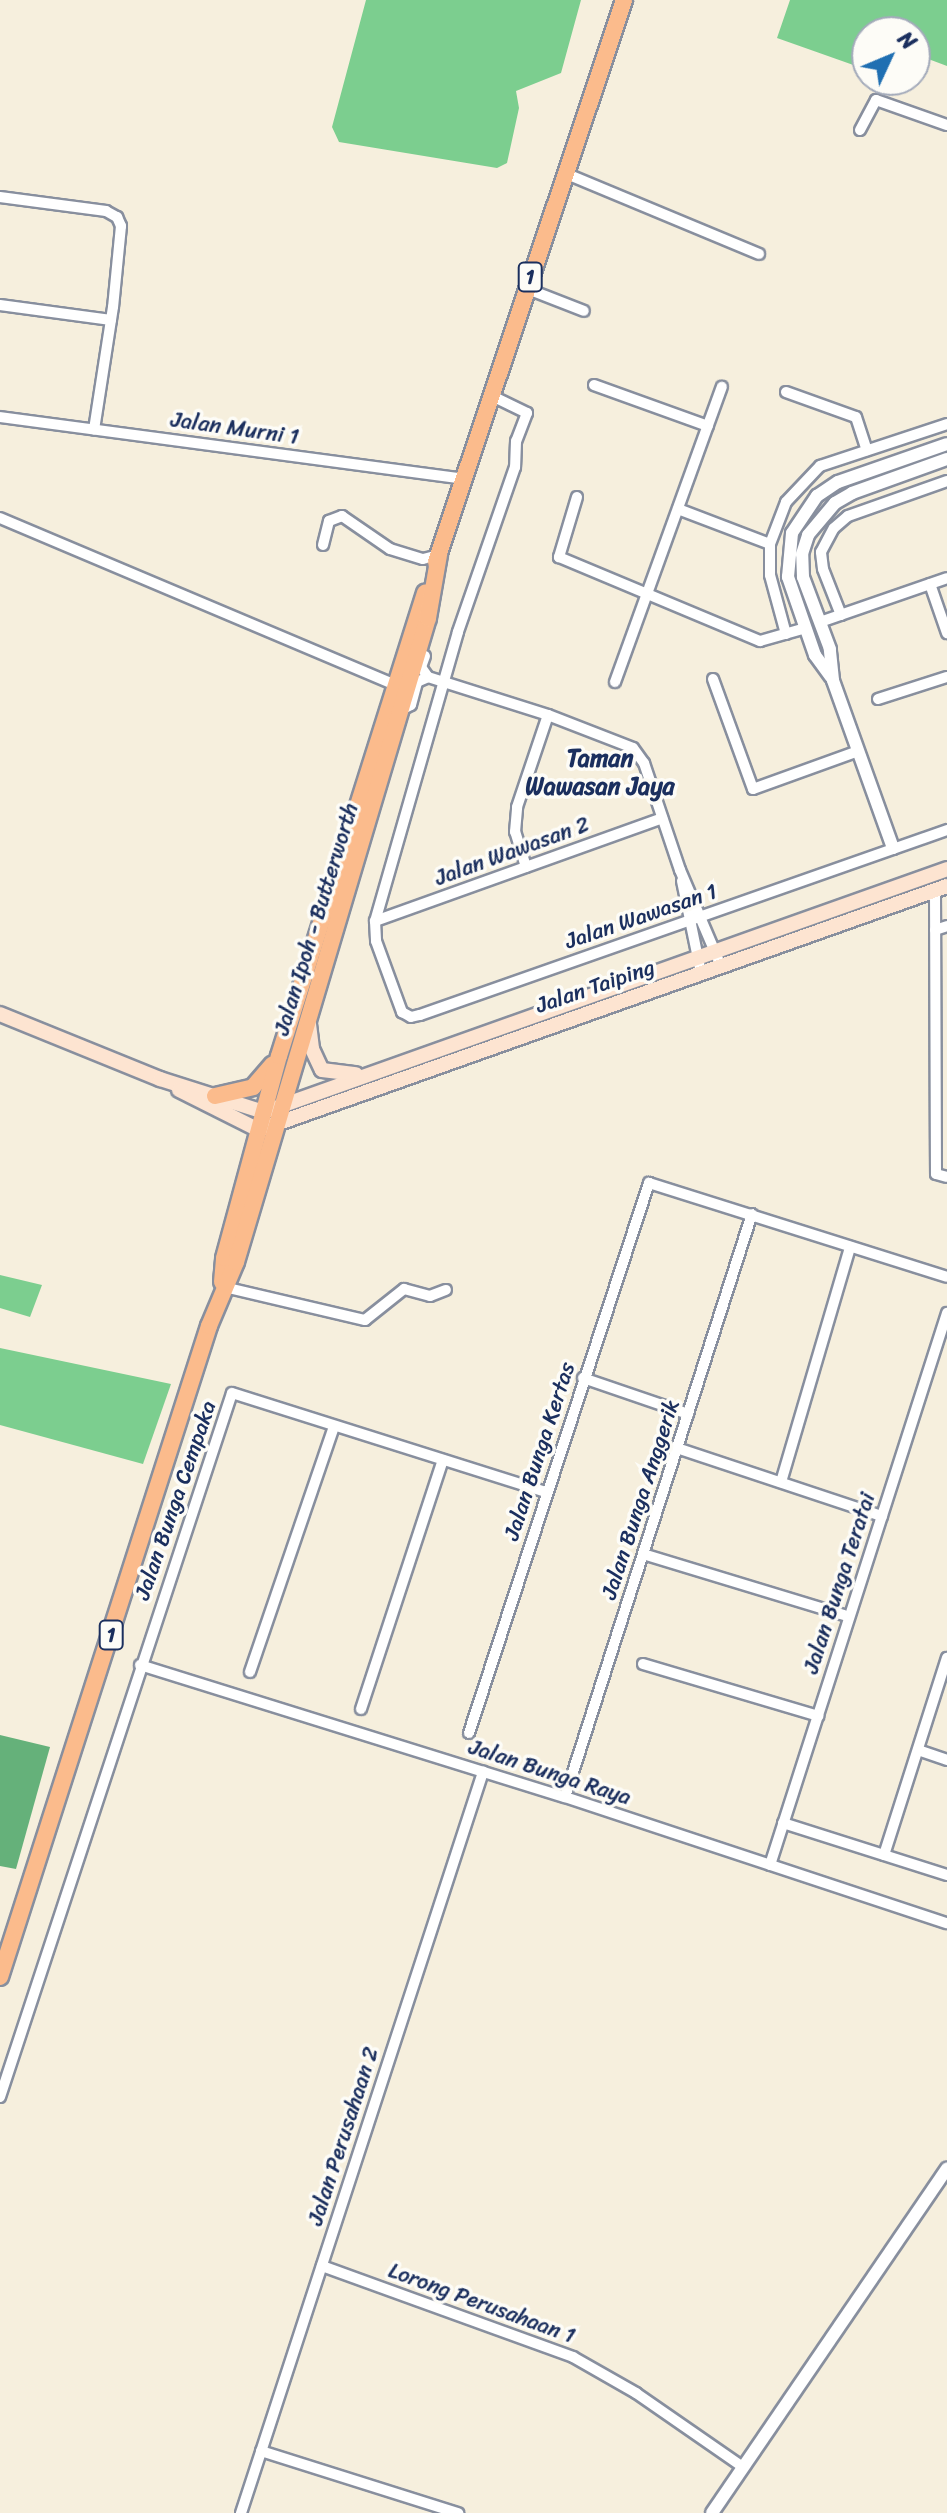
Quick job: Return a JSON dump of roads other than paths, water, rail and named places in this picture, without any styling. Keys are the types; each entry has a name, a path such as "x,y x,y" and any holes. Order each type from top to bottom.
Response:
{"highway":[{"name":"Jalan Ipoh - Butterworth","path":"0,1977 8,1931 222,1289 236,1262 270,1118 279,1056 395,685 426,557 464,479 525,288 567,174 624,0"},
{"name":"Jalan Ipoh - Butterworth","path":"222,1289 224,1258 259,1130 282,1105 309,1024 421,643 426,557"},
{"path":"215,1096 253,1087 279,1056"}],"main road":[{"name":"Jalan Taiping","path":"282,1105 947,869"},
{"name":"Jalan Taiping","path":"270,1118 701,973 941,888"},
{"path":"0,1014 160,1079 270,1118"},
{"path":"309,1024 312,1049 322,1070 333,1074 368,1075"},
{"path":"160,1079 199,1103 259,1130"}],"street":[{"path":"860,130 876,100 947,125"},
{"path":"567,174 759,254"},
{"path":"0,197 106,211 117,217 121,226 111,320 94,430"},
{"path":"525,288 584,311"},
{"path":"0,305 111,320"},
{"path":"594,385 708,426"},
{"path":"615,682 722,387"},
{"path":"786,392 856,417 867,450"},
{"path":"375,921 443,682 515,467 516,441 527,411 492,396"},
{"name":"Jalan Murni 1","path":"0,417 464,479"},
{"path":"786,634 770,575 770,544 786,502 820,466 947,424"},
{"path":"833,680 815,655 788,577 792,533 817,496 838,482 947,444"},
{"path":"893,848 856,752 833,680 830,649 803,577 802,554 808,535 820,518 852,493 947,459"},
{"path":"841,615 823,569 821,552 834,528 848,516 947,481"},
{"path":"577,497 559,557 760,641 806,628"},
{"path":"678,509 770,544"},
{"path":"323,545 329,521 342,516 385,547 426,557"},
{"path":"0,518 395,685"},
{"path":"820,622 947,578"},
{"path":"930,584 947,633"},
{"path":"421,643 425,654 421,667 428,677 548,715 633,748 644,763 680,870 703,916 721,966"},
{"path":"401,710 411,705 417,682 428,677"},
{"path":"878,699 947,677"},
{"path":"713,679 753,789 856,752"},
{"path":"526,867 515,832 517,807 548,715"},
{"name":"Jalan Wawasan 2","path":"375,921 662,818"},
{"name":"Jalan Wawasan 1","path":"375,921 376,941 402,1012 411,1017 947,830"},
{"path":"680,870 701,973"},
{"path":"941,888 935,930 935,1035 941,1175"},
{"path":"935,930 947,926"},
{"path":"935,1035 947,1031"},
{"name":"Jalan Bunga Kertas","path":"469,1733 649,1183 752,1214"},
{"path":"752,1214 947,1277"},
{"name":"Jalan Bunga Anggerik","path":"565,1797 752,1214"},
{"path":"781,1482 850,1247"},
{"path":"222,1289 365,1320 404,1289 430,1296 446,1290"},
{"name":"Jalan Bunga Teratai","path":"770,1865 947,1313"},
{"path":"583,1378 688,1414"},
{"name":"Jalan Bunga Cempaka","path":"0,2097 232,1393 334,1427"},
{"path":"250,1672 334,1427 546,1492"},
{"path":"677,1448 882,1516"},
{"path":"361,1709 443,1460"},
{"path":"643,1554 844,1615"},
{"path":"884,1855 947,1658"},
{"path":"643,1664 818,1716"},
{"name":"Jalan Bunga Raya","path":"140,1665 565,1797 947,1923"},
{"path":"918,1750 947,1760"},
{"name":"Jalan Perusahaan 2","path":"241,2513 483,1772"},
{"path":"783,1823 947,1875"},
{"path":"712,2513 947,2168"},
{"name":"Lorong Perusahaan 1","path":"322,2266 573,2357 636,2393 743,2467"},
{"path":"261,2451 458,2513"}],"district":[{"name":"Taman Wawasan Jaya","path":"600,773"}]}
